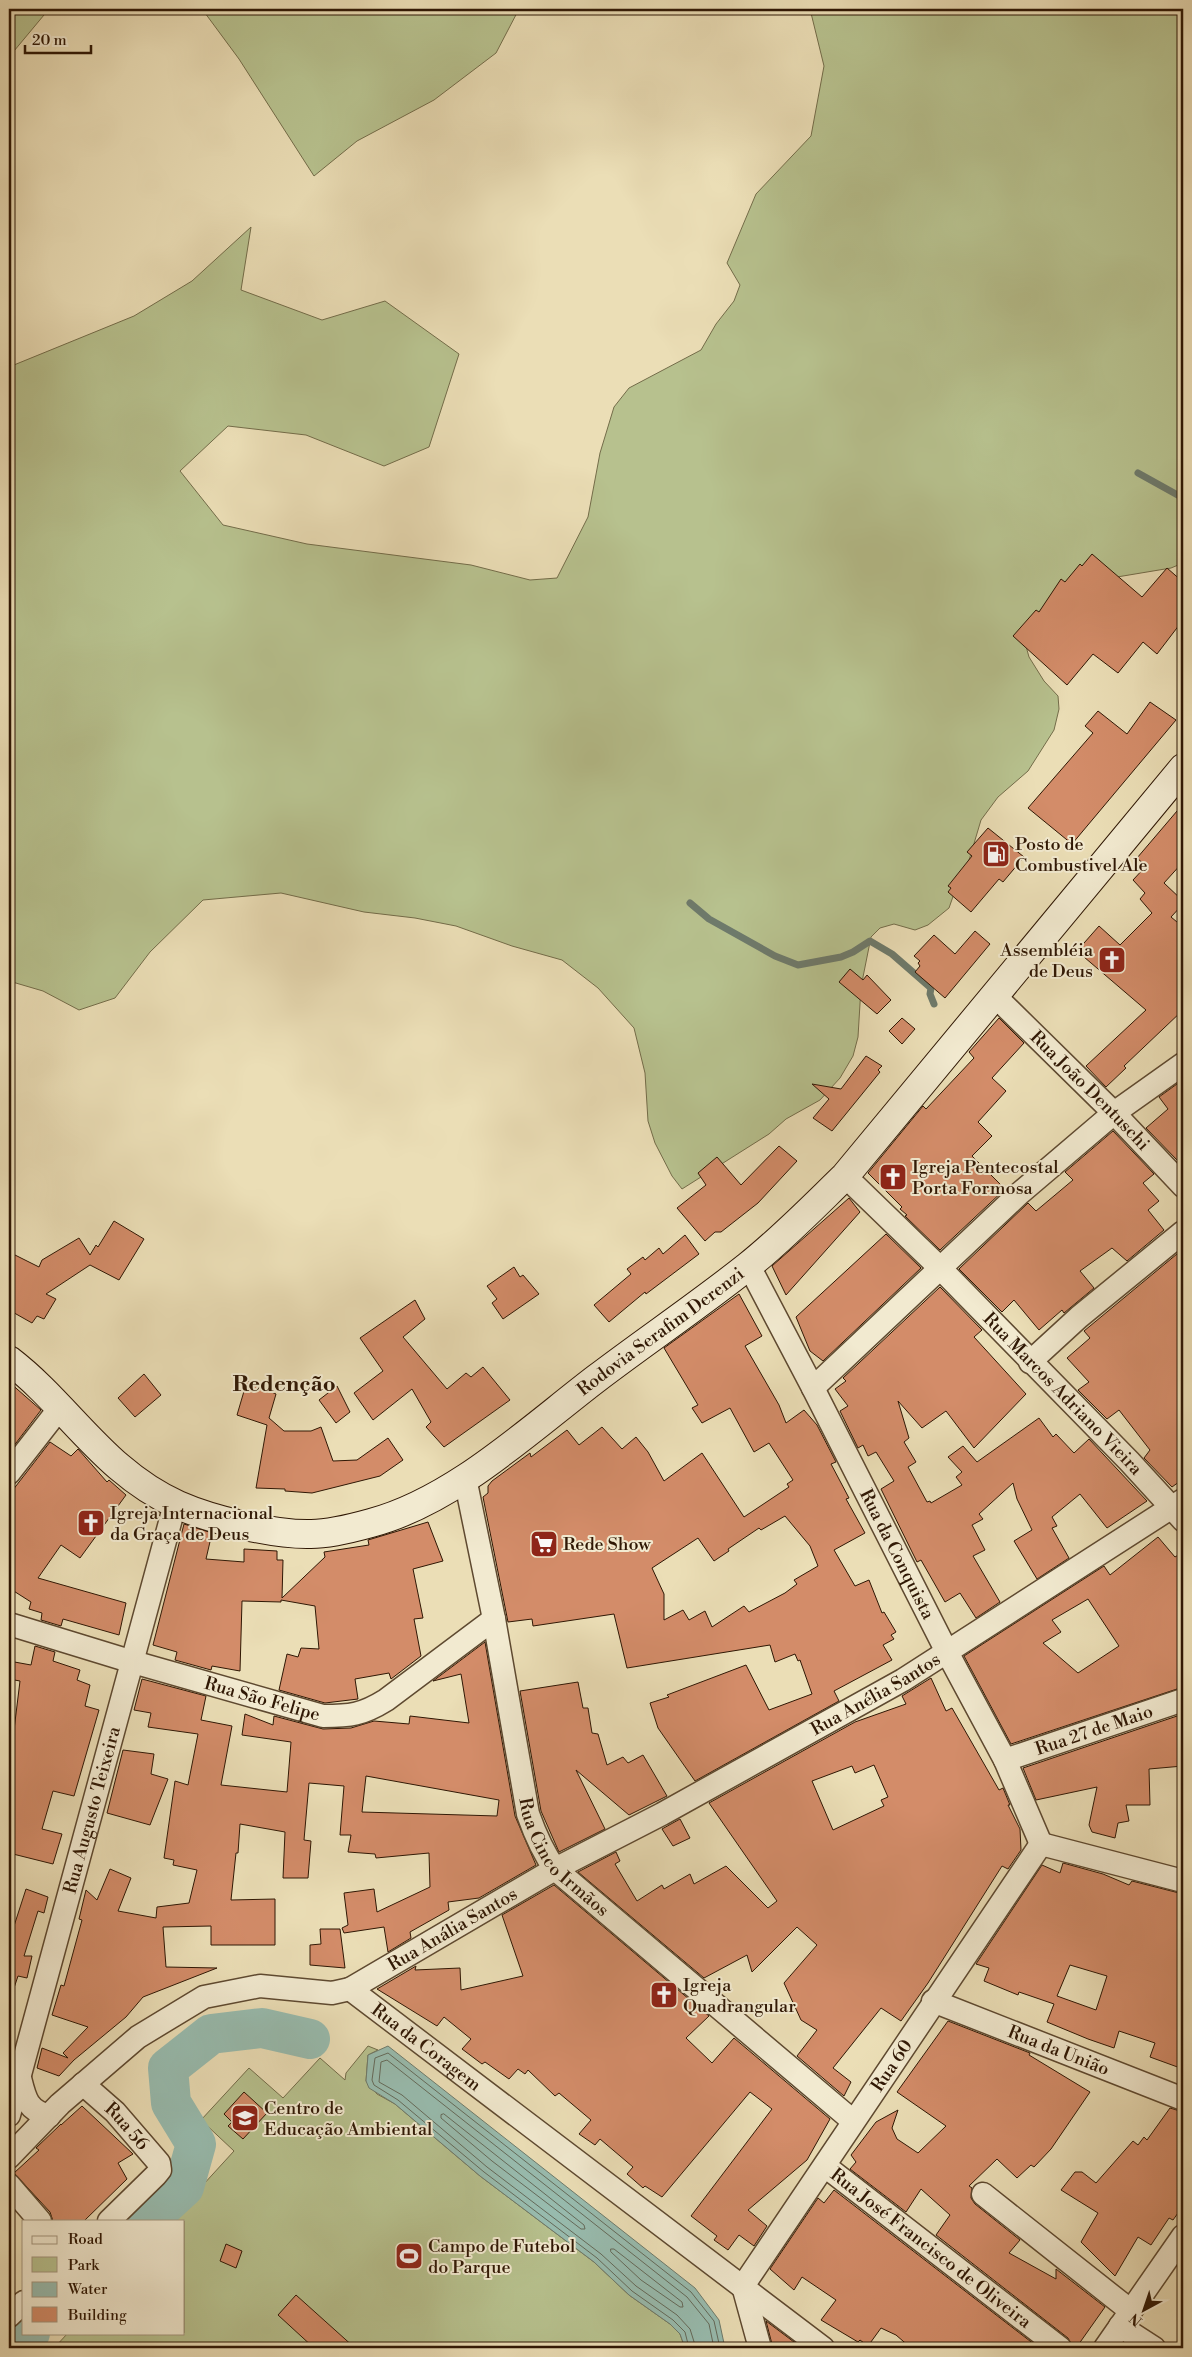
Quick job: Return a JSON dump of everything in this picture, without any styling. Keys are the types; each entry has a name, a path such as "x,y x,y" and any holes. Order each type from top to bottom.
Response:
{"main road":[{"name":"Rodovia Serafim Derenzi","path":"9,1360 25,1373 102,1454 136,1481 175,1504 206,1516 261,1529 312,1534 371,1523 415,1507 465,1478 748,1266 845,1176 1181,776"}],"street":[{"name":"Rua João Dentuschi","path":"995,996 1114,1113 1183,1186"},
{"path":"813,1388 1020,1193 1114,1113 1183,1064"},
{"name":"Rua Marcos Adriano Vieira","path":"845,1176 940,1268 1030,1362 1179,1509"},
{"path":"1030,1362 1079,1317 1183,1232"},
{"name":"Rua da Conquista","path":"748,1266 813,1388 947,1652 1005,1760 1041,1844"},
{"path":"9,1472 59,1409"},
{"name":"Rua Cinco Irmãos","path":"465,1478 494,1620 528,1814 536,1838 555,1869 853,2121"},
{"name":"Rua Augusto Teixeira","path":"9,2115 17,2068 133,1662 175,1504"},
{"name":"Rua Anélia Santos","path":"555,1869 679,1804 903,1680 1179,1509"},
{"name":"Rua São Felipe","path":"9,1624 133,1662 323,1716 350,1716 367,1712 386,1700 494,1620"},
{"name":"Rua 27 de Maio","path":"1005,1760 1183,1700"},
{"path":"1041,1844 1183,1881"},
{"name":"Rua 60","path":"743,2286 825,2166 933,2001 1041,1844"},
{"name":"Rua Anália Santos","path":"350,1989 555,1869"},
{"path":"9,2156 83,2084 138,2038 204,1997 260,1986 332,1993 350,1989"},
{"name":"Rua da Coragem","path":"350,1989 823,2348"},
{"name":"Rua da União","path":"933,2001 1183,2099"},
{"path":"17,2068 26,2099 37,2112 49,2116"},
{"name":"Rua 56","path":"83,2084 115,2112 160,2163 160,2170 156,2175 110,2220"},
{"name":"Rua José Francisco de Oliveira","path":"825,2166 1060,2348"},
{"path":"9,2185 39,2220"},
{"path":"983,2194 1126,2319 1154,2348"},
{"path":"1105,2348 1183,2236"},
{"path":"743,2286 760,2348"},
{"path":"9,2316 22,2304"}],"green space":[{"path":"9,9 49,9 9,57"},
{"path":"190,9 519,9 496,53 434,100 357,141 314,176 239,59 205,13"},
{"path":"810,9 1183,9 1183,563 1171,568 1111,578 1024,639 1029,657 1044,681 1058,696 1059,709 1054,730 1028,771 998,797 981,820 967,867 956,888 949,908 928,925 915,930 894,924 880,928 871,937 861,987 858,1037 853,1056 840,1078 820,1100 786,1119 769,1134 682,1189 672,1176 655,1143 648,1121 645,1073 634,1028 598,988 562,960 512,946 456,926 415,918 364,912 281,893 203,900 150,952 115,998 79,1010 43,991 9,981 9,367 134,316 192,281 251,227 241,290 322,320 385,301 459,354 429,447 384,466 306,435 228,426 180,471 223,525 307,544 471,565 530,580 557,578 588,517 600,453 614,407 629,388 701,350 716,324 734,301 740,285 727,263 756,194 811,136 824,66"},
{"path":"368,2046 378,2050 368,2055 366,2081 377,2094 395,2104 480,2176 594,2262 629,2295 670,2324 680,2334 685,2348 54,2348 67,2334 185,2334 185,2220 171,2220 234,2151 201,2120 249,2068 283,2098 320,2058 345,2080 346,2073"}],"water":[{"path":"388,2046 695,2288 719,2320 725,2348 685,2348 680,2334 670,2324 629,2295 594,2262 480,2176 395,2104 369,2088 366,2081 368,2055"}],"building":[{"path":"1092,554 1142,597 1167,568 1183,582 1183,620 1157,654 1143,642 1118,673 1093,654 1067,685 1013,636 1036,610 1039,612 1061,579 1065,582 1080,564 1082,566"},
{"path":"1150,702 1176,720 1072,844 1028,808 1093,733 1085,726 1098,711 1127,734"},
{"path":"1183,804 1183,862 1164,883 1183,901 1183,904 1171,917 1183,927 1183,1010 1124,1066 1126,1068 1106,1087 1086,1066 1146,1010 1077,951 1099,926 1120,945 1152,913 1140,899 1145,893 1133,880 1146,866 1137,858"},
{"path":"988,828 1024,857 1003,882 999,879 971,912 948,892 951,888 948,886 972,856 967,852"},
{"path":"975,931 990,944 945,998 915,972 920,966 918,963 920,961 914,956 934,935 955,954"},
{"path":"850,969 863,980 867,975 891,1000 877,1014 839,982"},
{"path":"902,1018 915,1029 902,1044 889,1031"},
{"path":"999,1018 1024,1043 992,1078 1006,1091 978,1122 992,1136 972,1156 1005,1189 940,1250 905,1216 907,1215 900,1209 902,1207 868,1173 923,1106 926,1109 974,1058 969,1052"},
{"path":"866,1056 882,1066 878,1070 880,1072 832,1131 813,1118 829,1099 812,1084 841,1089"},
{"path":"1177,1084 1183,1092 1183,1155 1177,1160 1146,1128 1168,1109 1159,1097"},
{"path":"1113,1131 1154,1174 1143,1183 1159,1201 1148,1210 1164,1230 1127,1261 1112,1248 1080,1271 1094,1288 1064,1313 1062,1310 1039,1330 1014,1300 1002,1312 959,1269 1028,1203 1036,1211 1073,1180 1065,1172"},
{"path":"779,1146 797,1161 758,1203 721,1232 715,1232 705,1241 677,1208 706,1185 698,1173 717,1157 741,1185"},
{"path":"849,1198 860,1212 786,1295 772,1266"},
{"path":"114,1221 144,1239 119,1280 90,1265 46,1294 56,1299 44,1319 37,1316 32,1323 9,1310 9,1252 39,1267 42,1260 79,1238 90,1255 96,1245 98,1247"},
{"path":"886,1234 921,1268 823,1361 810,1351 796,1317"},
{"path":"685,1235 699,1254 646,1294 645,1292 609,1322 594,1305 631,1274 627,1269 643,1257 645,1260 659,1248 663,1254"},
{"path":"1183,1249 1183,1479 1172,1487 1144,1458 1150,1450 1119,1410 1107,1419 1078,1390 1089,1382 1067,1358 1090,1338 1084,1331"},
{"path":"514,1267 520,1277 523,1275 539,1294 503,1319 492,1303 497,1299 487,1286"},
{"path":"940,1287 982,1330 974,1337 1026,1394 974,1448 946,1411 922,1428 898,1401 909,1438 904,1442 916,1462 908,1467 927,1502 930,1501 931,1503 962,1485 956,1477 962,1472 948,1457 963,1446 977,1462 1039,1418 1053,1437 1056,1434 1074,1453 1089,1439 1147,1501 1107,1528 1080,1494 1052,1517 1057,1526 1052,1528 1069,1558 1037,1579 1014,1541 1032,1530 1017,1499 1013,1483 979,1514 983,1519 972,1525 985,1550 973,1556 1000,1602 976,1618 960,1593 945,1602 921,1560 917,1562 881,1489 894,1481 876,1452 868,1456 863,1445 858,1448 840,1411 848,1406 835,1389 846,1381 843,1378"},
{"path":"739,1294 762,1336 745,1346 779,1405 786,1423 804,1410 817,1425 836,1462 831,1464 849,1498 846,1499 865,1533 834,1550 855,1586 869,1580 882,1613 884,1612 896,1632 891,1635 894,1639 883,1645 892,1660 834,1691 839,1701 695,1781 658,1728 650,1703 746,1665 769,1710 812,1694 800,1660 798,1661 795,1654 775,1662 770,1645 627,1668 614,1614 533,1626 532,1619 508,1622 483,1497 488,1493 488,1486 492,1481 530,1453 531,1457 567,1430 579,1445 602,1427 622,1449 636,1437 648,1452 664,1481 702,1453 744,1517 789,1487 787,1484 793,1480 769,1443 754,1452 730,1408 702,1423 692,1408 698,1405 664,1348","holes":["785,1516 810,1546 818,1566 794,1580 797,1584 785,1593 749,1612 744,1606 712,1627 705,1611 689,1620 683,1610 664,1620 664,1594 652,1568 698,1538 714,1561 759,1528 761,1530"]},
{"path":"415,1300 425,1319 403,1337 447,1389 466,1373 471,1377 483,1367 510,1400 444,1447 426,1427 431,1422 412,1389 373,1420 354,1393 383,1371 360,1338"},
{"path":"144,1374 161,1395 135,1417 118,1398"},
{"path":"247,1381 276,1394 269,1418 284,1431 311,1431 321,1427 333,1461 357,1460 388,1438 403,1460 380,1476 312,1493 285,1491 285,1489 256,1488 267,1425 237,1415"},
{"path":"9,1382 41,1410 13,1447 9,1444"},
{"path":"337,1386 350,1412 336,1423 319,1400"},
{"path":"50,1442 71,1456 78,1449 107,1482 109,1480 126,1495 80,1558 61,1545 38,1578 126,1603 119,1635 63,1619 61,1626 41,1620 42,1613 29,1609 31,1602 9,1588 9,1495"},
{"path":"428,1522 443,1561 413,1569 423,1618 414,1619 421,1656 391,1679 389,1673 355,1679 358,1699 325,1703 279,1690 287,1654 298,1657 301,1648 319,1649 315,1606 281,1600 281,1602 242,1601 240,1671 212,1666 211,1670 175,1660 177,1652 153,1645 184,1524 212,1533 206,1559 244,1562 244,1549 277,1551 277,1560 283,1560 282,1598 325,1557 324,1552 369,1545 368,1540"},
{"path":"1158,1537 1175,1557 1183,1552 1183,1687 1011,1744 964,1656 1104,1566 1110,1575","holes":["1088,1599 1119,1646 1078,1673 1043,1643 1061,1632 1052,1620"]},
{"path":"485,1642 515,1816 536,1865 479,1898 448,1902 449,1910 410,1932 411,1938 388,1952 384,1927 344,1933 342,1928 348,1925 344,1893 374,1889 377,1912 430,1887 429,1853 376,1858 375,1854 348,1852 351,1835 340,1835 344,1786 309,1783 304,1840 311,1841 308,1878 283,1878 285,1832 240,1824 231,1900 275,1899 275,1945 211,1945 211,1926 163,1927 166,1967 217,1968 143,1997 126,2017 74,2060 59,2076 37,2068 42,2048 68,2058 63,2053 88,2027 52,2015 61,1985 64,1986 82,1920 79,1919 86,1890 97,1900 110,1869 131,1878 118,1911 156,1918 157,1907 189,1903 197,1870 173,1865 174,1860 164,1858 175,1781 188,1785 198,1734 148,1727 151,1713 134,1710 142,1679 206,1696 201,1720 232,1726 221,1785 287,1792 291,1742 242,1735 245,1714 273,1725 274,1716 323,1729 351,1728 374,1721 409,1724 410,1716 469,1723 461,1674 433,1681","holes":["366,1776 499,1800 497,1816 362,1812"]},
{"path":"35,1646 55,1652 53,1661 80,1670 77,1680 90,1685 85,1706 99,1710 74,1796 53,1791 42,1829 62,1834 53,1864 9,1853 9,1730 14,1730 20,1681 9,1679 9,1661 31,1665"},
{"path":"931,1678 946,1711 952,1708 999,1790 1003,1788 1010,1805 1008,1805 1020,1829 1021,1850 1008,1869 1002,1866 928,1983 901,2021 881,2008 833,2068 851,2082 844,2096 797,2056 817,2030 801,2020 784,1983 817,1945 797,1927 752,1972 747,1955 704,1978 578,1872 616,1852 620,1861 615,1864 637,1901 662,1885 664,1889 690,1874 694,1884 726,1866 768,1908 777,1901 709,1803 855,1722 906,1704 902,1696","holes":["874,1765 888,1797 881,1800 884,1806 833,1830 812,1781 852,1766 855,1773"]},
{"path":"578,1682 583,1708 588,1708 592,1733 598,1734 607,1765 623,1757 628,1763 643,1755 667,1796 629,1815 576,1770 605,1829 559,1852 541,1811 520,1691"},
{"path":"1183,1714 1183,1766 1149,1769 1150,1805 1126,1805 1129,1821 1118,1823 1115,1838 1092,1832 1089,1825 1097,1787 1036,1800 1023,1768"},
{"path":"123,1750 154,1754 151,1774 168,1779 150,1825 107,1813"},
{"path":"680,1819 690,1838 673,1846 662,1829"},
{"path":"1063,1863 1103,1874 1129,1885 1132,1881 1183,1894 1183,2069 1150,2057 1155,2043 1119,2031 1114,2048 1088,2039 1047,2022 1054,2004 1019,1992 1018,1995 984,1981 989,1968 976,1964 1042,1865 1060,1873","holes":["1070,1965 1107,1976 1096,2010 1057,1996"]},
{"path":"554,1885 709,2016 686,2038 712,2063 734,2038 830,2119 807,2160 748,2210 767,2226 754,2246 739,2235 728,2250 714,2240 717,2236 691,2216 772,2109 750,2092 662,2197 645,2186 643,2188 627,2174 633,2167 600,2139 595,2145 579,2134 591,2120 559,2093 555,2096 528,2070 525,2074 518,2069 509,2079 485,2062 482,2064 462,2049 471,2039 444,2017 437,2026 377,1989 416,1966 415,1970 460,1968 461,1990 523,1976 502,1915"},
{"path":"26,1889 48,1897 44,1913 38,1911 24,1956 32,1956 27,1978 18,1976 13,1991 9,1991 9,1925 14,1926"},
{"path":"320,1929 340,1929 345,1968 310,1965 310,1945 321,1944"},
{"path":"948,2021 1030,2053 1029,2055 1090,2092 1051,2149 1034,2167 1031,2165 1017,2178 997,2159 969,2186 972,2188 971,2198 975,2204 1020,2240 1009,2253 1056,2279 1056,2269 1105,2307 1076,2348 1073,2348 1068,2338 936,2235 950,2215 921,2189 906,2212 850,2169 856,2162 851,2155 876,2122 898,2110 892,2128 897,2139 918,2153 946,2126 897,2092"},
{"name":"Centro de Educação Ambiental","path":"244,2092 267,2113 243,2139 228,2126 232,2122 224,2114"},
{"path":"82,2106 133,2154 118,2163 127,2179 85,2220 53,2220 50,2212 14,2173 39,2150 36,2148"},
{"path":"1170,2108 1183,2112 1183,2206 1173,2220 1169,2218 1151,2245 1138,2237 1115,2276 1081,2242 1098,2213 1061,2190 1075,2172 1082,2172 1096,2183 1133,2141 1138,2145 1144,2137 1147,2140"},
{"path":"834,2190 1039,2348 911,2348 896,2335 881,2328 868,2346 821,2320 836,2300 802,2277 794,2290 770,2269 818,2198 824,2203"},
{"path":"226,2244 242,2251 236,2268 220,2261"},
{"path":"296,2295 355,2348 314,2348 278,2315"},
{"path":"766,2321 802,2348 773,2348"}],"waterway":[{"path":"1138,473 1183,498"},
{"path":"690,903 709,919 775,956 798,965 841,957 870,941 892,954 931,988 930,994 934,1004"},
{"path":"148,2220 184,2187 196,2144 171,2103 168,2068 211,2034 262,2028 310,2039"},
{"path":"15,2348 29,2334"}],"place":[{"name":"Posto de Combustivel Ale","path":"996,854"},
{"name":"Assembléia de Deus","path":"1112,960"},
{"name":"Igreja Pentecostal Porta Formosa","path":"893,1177"},
{"name":"Igreja Internacional da Graça de Deus","path":"91,1523"},
{"name":"Rede Show","path":"544,1544"},
{"name":"Igreja Quadrangular","path":"664,1995"},
{"name":"Centro de Educação Ambiental","path":"245,2118"},
{"name":"Campo de Futebol do Parque","path":"409,2256"}],"district":[{"name":"Redenção","path":"284,1383"}]}
